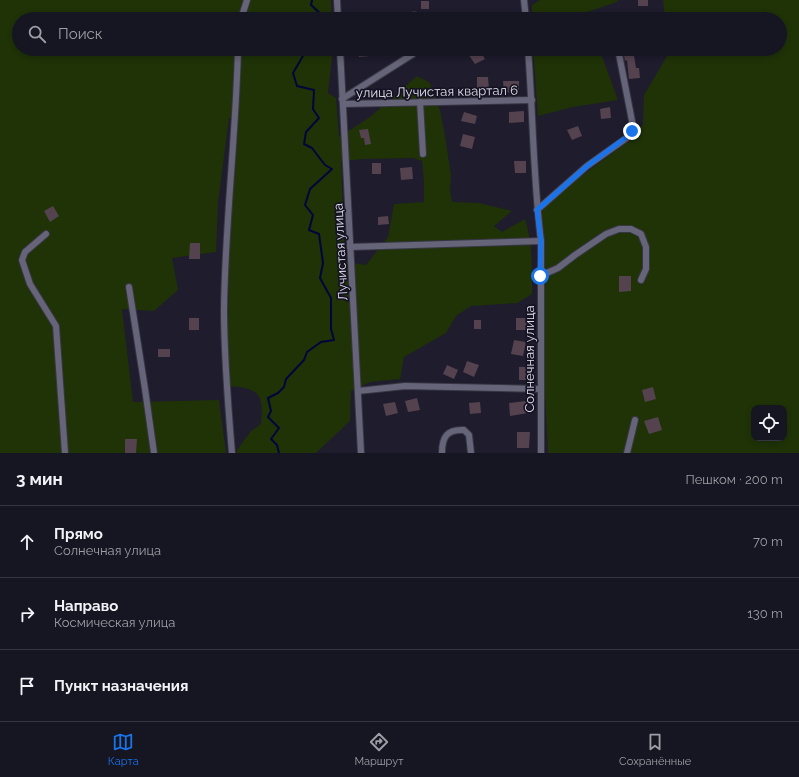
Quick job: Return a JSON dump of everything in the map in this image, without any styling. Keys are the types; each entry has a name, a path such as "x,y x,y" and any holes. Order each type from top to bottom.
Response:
{"street":[{"path":"243,12 247,0"},
{"path":"337,0 338,12"},
{"path":"524,0 525,12"},
{"path":"232,453 225,372 224,310 227,218 232,174 238,56"},
{"name":"Лучистая улица","path":"340,56 361,453"},
{"path":"343,102 409,56"},
{"name":"Солнечная улица","path":"529,56 537,210 541,241 541,453"},
{"path":"537,210 587,166 628,136 632,131 633,126 619,56"},
{"name":"улица Лучистая квартал 6","path":"343,102 532,100"},
{"path":"420,102 423,154"},
{"path":"540,276 558,268 606,234 619,229 631,229 641,234 646,247 646,269 641,280"},
{"path":"46,234 25,252 22,260 30,284 56,326 65,453"},
{"path":"350,247 541,241"},
{"path":"129,287 154,453"},
{"path":"358,391 406,386 540,389"},
{"path":"627,453 635,420"},
{"path":"442,453 444,438 449,432 464,430 469,435 471,453"}],"green space":[{"path":"0,0 331,0 332,12 12,12 12,56 332,56 328,93 336,98 339,137 370,117 417,76 430,83 440,110 451,175 450,191 452,202 479,203 512,211 494,226 502,232 525,219 531,247 532,294 517,303 471,306 456,316 446,333 404,357 400,379 370,382 351,391 350,421 316,453 237,453 237,450 251,431 261,424 262,414 260,399 257,394 247,389 229,386 227,370 230,218 235,173 238,122 229,118 218,203 216,252 172,258 178,290 154,311 122,309 133,402 219,400 226,453 0,453","holes":["413,158 422,161 424,202 394,204 388,237 366,265 345,262 341,161"]},
{"path":"540,0 618,0 617,2 587,12 532,12 532,5"},
{"path":"663,0 799,0 799,453 548,453 545,394 544,292 547,277 542,272 540,210 580,177 635,137 643,124 644,95 667,56 787,56 787,12 664,12"},
{"path":"534,56 602,56 618,100 573,107 538,116"}],"building":[{"path":"638,0 648,0 648,6 638,6"},
{"path":"421,1 429,1 429,9 421,9"},
{"path":"469,56 483,56 485,59 475,64"},
{"path":"624,56 634,56 636,68 639,68 640,78 629,79 627,60 625,61"},
{"path":"477,77 488,77 489,89 477,90"},
{"path":"503,81 519,81 519,92 504,93"},
{"path":"610,107 611,118 601,119 600,109"},
{"path":"524,111 524,122 509,123 509,112"},
{"path":"464,112 477,116 475,124 461,121"},
{"path":"578,126 582,136 572,140 567,130"},
{"path":"368,129 371,144 365,145 364,138 361,138 359,130"},
{"path":"463,134 475,137 472,149 460,146"},
{"path":"514,161 526,161 526,173 515,173"},
{"path":"372,163 381,163 381,174 372,174"},
{"path":"412,167 413,179 401,180 400,168"},
{"path":"53,206 59,216 50,222 44,211"},
{"path":"388,216 389,224 378,225 378,217"},
{"path":"190,243 200,243 200,259 189,259"},
{"path":"619,276 631,276 631,291 619,292"},
{"path":"189,318 199,318 199,330 189,330"},
{"path":"516,318 528,318 528,330 516,330"},
{"path":"474,320 481,320 481,329 474,329"},
{"path":"514,340 526,342 523,356 511,354"},
{"path":"158,349 170,349 170,357 158,357"},
{"path":"467,361 479,365 474,377 463,372"},
{"path":"447,365 458,370 454,379 443,374"},
{"path":"519,367 531,367 531,380 519,380"},
{"path":"653,387 656,399 645,402 642,390"},
{"path":"417,398 420,410 408,412 405,401"},
{"path":"526,401 528,413 510,416 509,403"},
{"path":"395,402 398,413 386,416 383,404"},
{"path":"480,402 481,413 470,414 469,403"},
{"path":"658,417 662,430 649,434 644,421"},
{"path":"517,432 530,432 529,448 517,448"},
{"path":"125,439 137,439 136,453 125,453"}],"waterway":[{"path":"312,0 311,5 319,12"},
{"path":"279,453 277,445 271,439 279,428 268,417 271,411 268,398 278,393 284,387 286,379 304,360 307,352 321,342 334,340 331,329 331,298 320,278 323,263 319,234 309,230 313,215 305,205 310,189 332,169 325,165 312,148 304,144 306,132 319,118 313,109 314,90 297,86 293,73 303,56"}],"route":[{"path":"540,276 541,241 537,210 587,166 628,136 632,131"}]}
